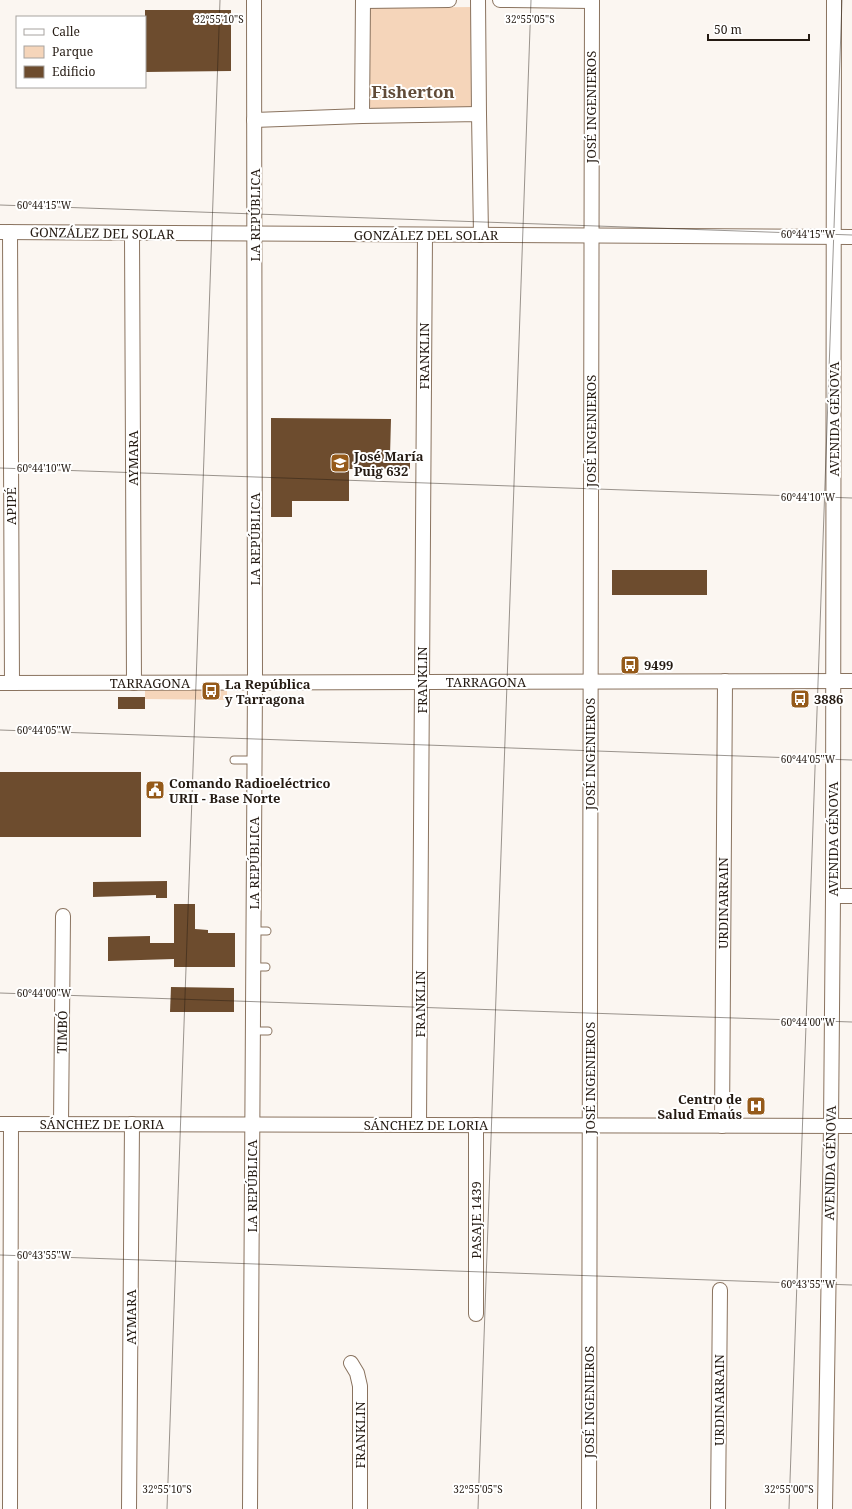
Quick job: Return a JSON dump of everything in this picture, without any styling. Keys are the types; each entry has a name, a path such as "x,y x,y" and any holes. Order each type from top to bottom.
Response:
{"street":[{"name":"LA REPÚBLICA","path":"250,1509 253,1031 260,967 253,931 255,760 254,0"},
{"path":"362,116 363,0 449,0"},
{"path":"478,0 480,235"},
{"path":"500,0 592,0"},
{"name":"JOSÉ INGENIEROS","path":"589,1509 592,0"},
{"name":"AVENIDA GÉNOVA","path":"825,1509 833,896 834,0"},
{"path":"254,120 479,114"},
{"name":"GONZÁLEZ DEL SOLAR","path":"5,232 132,234 852,237"},
{"name":"APIPÉ","path":"5,232 6,683"},
{"name":"AYMARA","path":"132,234 134,683"},
{"name":"FRANKLIN","path":"419,1125 424,235"},
{"name":"URDINARRAIN","path":"722,1126 725,681"},
{"name":"TARRAGONA","path":"6,683 852,681"},
{"path":"833,896 852,896"},
{"name":"TIMBÓ","path":"61,1124 63,916"},
{"path":"6,1124 10,1509"},
{"name":"SÁNCHEZ DE LORIA","path":"6,1124 852,1126"},
{"name":"AYMARA","path":"129,1509 132,1124"},
{"name":"PASAJE 1439","path":"476,1125 476,1314"},
{"name":"URDINARRAIN","path":"718,1509 720,1290"},
{"name":"FRANKLIN","path":"351,1363 357,1373 360,1386 360,1509"}],"lane":[{"path":"234,760 255,760"},
{"path":"253,931 267,931"},
{"path":"253,1031 268,1031"}],"green space":[{"path":"472,7 471,108 372,109 367,104 368,8"},
{"path":"145,689 227,689 227,700 145,699"}],"building":[{"path":"145,10 231,10 231,71 146,72"},
{"name":"José María Puig 632","path":"271,418 391,419 390,456 410,456 410,469 349,469 349,501 292,501 292,517 271,517"},
{"path":"612,570 707,570 707,595 612,595"},
{"path":"118,697 145,697 145,709 118,709"},
{"path":"0,772 141,772 141,837 0,837"},
{"path":"167,881 167,898 156,898 156,895 93,897 93,882"},
{"path":"174,904 195,904 195,929 208,930 208,933 235,933 235,967 174,967 174,959 108,961 108,937 150,936 150,943 174,943"},
{"path":"171,987 234,988 234,1012 170,1012"}],"place":[{"name":"José María Puig 632","path":"340,463"},
{"name":"9499","path":"630,665"},
{"name":"La República y Tarragona","path":"211,691"},
{"name":"3886","path":"800,699"},
{"name":"Comando Radioeléctrico URII - Base Norte","path":"155,790"},
{"name":"Centro de Salud Emaús","path":"756,1106"}],"district":[{"name":"Fisherton","path":"413,92"}]}
